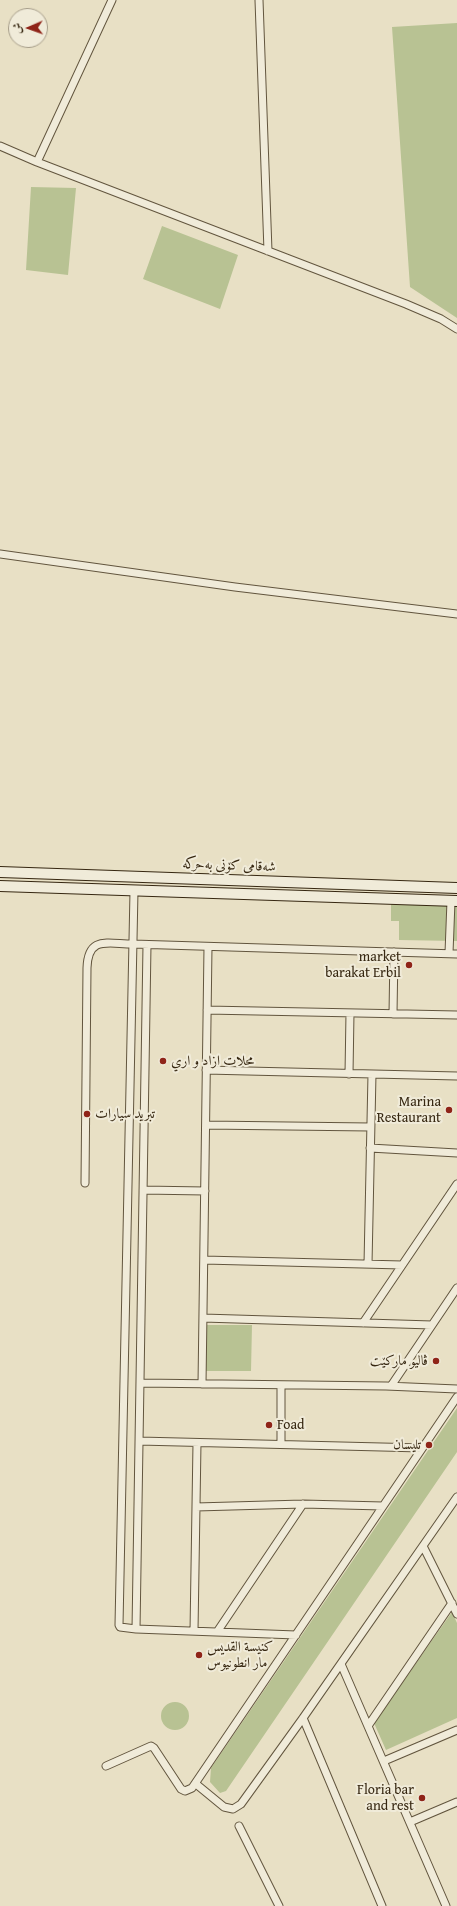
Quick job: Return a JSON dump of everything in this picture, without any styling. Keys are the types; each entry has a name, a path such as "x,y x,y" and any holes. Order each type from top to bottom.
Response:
{"street":[{"path":"37,162 112,0"},
{"path":"259,0 268,251"},
{"path":"0,146 37,162 406,304 441,319 457,329"},
{"path":"0,554 235,587 457,614"},
{"name":"شەقامی کۆنی بەحرکە","path":"0,872 457,888"},
{"name":"شەقامی کۆنی بەحرکە","path":"0,886 454,901"},
{"path":"134,891 119,1626 136,1629 296,1635"},
{"path":"449,953 454,901"},
{"path":"86,1183 87,957 89,951 94,945 133,944 457,954"},
{"path":"136,1629 147,945"},
{"path":"202,1384 208,946"},
{"path":"393,1014 394,952"},
{"path":"207,1010 457,1016"},
{"path":"349,1074 350,1013"},
{"path":"206,1070 457,1076"},
{"path":"368,1264 372,1074"},
{"path":"206,1125 370,1127"},
{"path":"370,1148 457,1153"},
{"path":"363,1323 457,1184"},
{"path":"143,1190 204,1191"},
{"path":"204,1260 402,1265"},
{"path":"391,1386 457,1288"},
{"path":"203,1318 432,1325"},
{"path":"140,1383 391,1386 457,1389"},
{"path":"280,1444 282,1385"},
{"path":"106,1766 151,1746 154,1748 181,1789 188,1790 196,1784 457,1397"},
{"path":"139,1441 422,1448"},
{"path":"194,1631 197,1443"},
{"path":"196,1784 224,1808 236,1808 241,1804 341,1664 457,1497"},
{"path":"196,1507 303,1504 383,1506"},
{"path":"217,1632 303,1504"},
{"path":"423,1546 457,1614"},
{"path":"368,1726 452,1604"},
{"path":"341,1664 446,1906"},
{"path":"303,1718 382,1906"},
{"path":"384,1761 457,1730"},
{"path":"410,1822 457,1802"},
{"path":"239,1826 279,1906"}],"green space":[{"path":"457,23 457,318 410,287 392,27"},
{"path":"31,187 76,188 68,275 26,270"},
{"path":"162,226 238,255 220,309 143,279"},
{"path":"391,903 457,905 457,941 399,940 399,921 391,921"},
{"path":"205,1325 252,1325 251,1371 205,1371"},
{"path":"457,1408 457,1452 226,1791 220,1793 210,1782 211,1768"},
{"path":"452,1612 457,1623 457,1718 386,1750 374,1723"},
{"path":"175,1702 185,1706 189,1716 185,1726 175,1730 165,1726 161,1716 165,1706"}],"place":[{"name":"market barakat Erbil","path":"409,965"},
{"name":"محلات ازاد و اري","path":"163,1061"},
{"name":"Marina Restaurant","path":"449,1110"},
{"name":"تبريد سيارات","path":"87,1114"},
{"name":"ڤالیو مارکێت","path":"436,1361"},
{"name":"Foad","path":"269,1425"},
{"name":"تليسان","path":"429,1445"},
{"name":"كنيسة القديس مار انطونيوس","path":"199,1655"},
{"name":"Floria bar and rest","path":"422,1798"}]}
